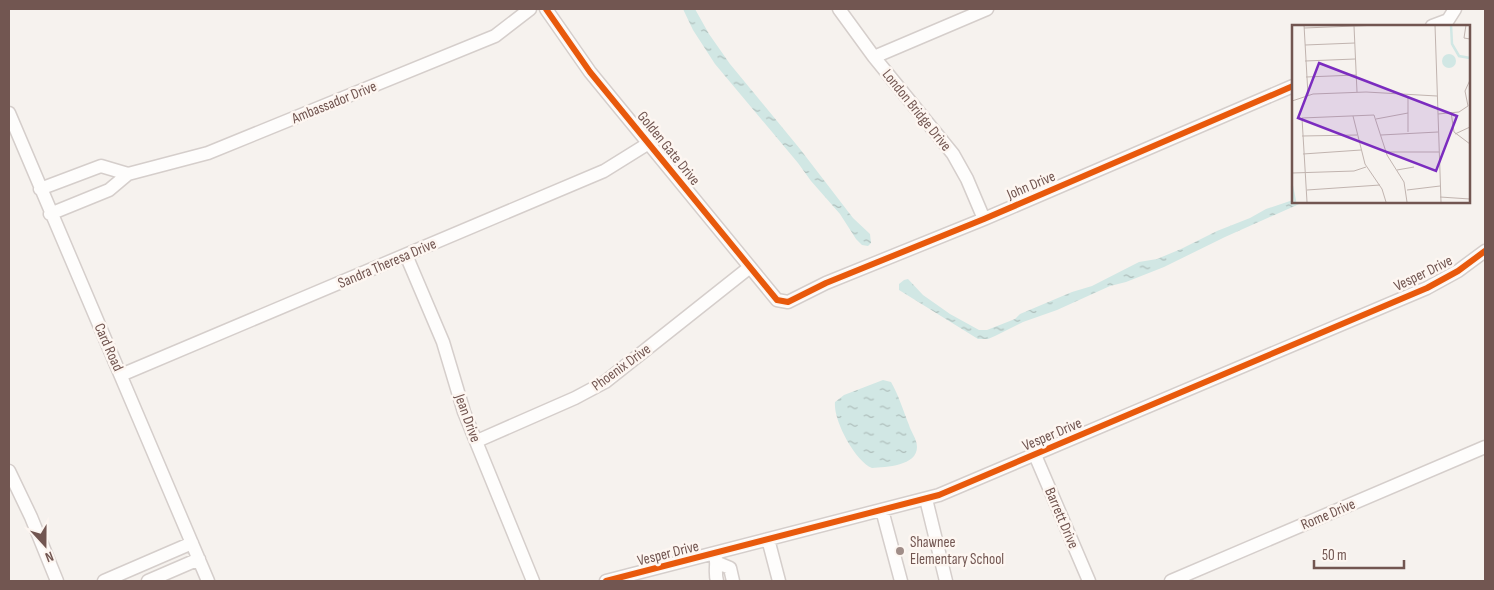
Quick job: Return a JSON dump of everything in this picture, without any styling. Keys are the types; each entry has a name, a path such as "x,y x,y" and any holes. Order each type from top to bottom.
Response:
{"street":[{"name":"Ambassador Drive","path":"50,214 109,190 128,174 208,153 476,44 494,36 530,9"},
{"name":"Golden Gate Drive","path":"546,9 590,72 777,300"},
{"name":"London Bridge Drive","path":"839,9 874,57 953,154 967,179 984,219"},
{"path":"874,57 987,9"},
{"path":"1435,25 1448,20 1455,9"},
{"name":"John Drive","path":"777,300 788,302 826,283 984,219 1292,86"},
{"name":"Card Road","path":"9,113 50,214 121,375 208,581"},
{"name":"Sandra Theresa Drive","path":"121,375 604,171 649,143"},
{"path":"40,189 101,166 128,174"},
{"name":"Vesper Drive","path":"606,581 717,558 768,539 926,499 951,490 1427,288 1484,254"},
{"name":"Jean Drive","path":"406,255 443,342 464,412 533,581"},
{"name":"Phoenix Drive","path":"477,441 575,398 605,382 750,267"},
{"name":"Rome Drive","path":"1171,581 1485,447"},
{"name":"Barrett Drive","path":"1034,454 1089,581"},
{"path":"9,471 18,487 57,581"},
{"path":"926,499 946,581"},
{"path":"882,510 901,581"},
{"path":"768,539 779,581"},
{"path":"104,581 124,577 192,543"},
{"path":"717,581 714,572 717,558 730,568 733,581"},
{"path":"148,581 199,559"}],"water":[{"path":"683,9 695,9 709,34 730,64 800,149 853,218 870,234 871,243 868,246 862,245 856,239 840,214 715,64 693,30"},
{"path":"1292,200 1292,202 1304,202 1164,267 1126,282 1110,286 1057,310 1023,322 988,339 978,339 899,290 899,284 908,279 923,295 950,314 979,330 987,330 1072,292 1092,286 1139,262 1157,259 1181,249 1266,209"},
{"path":"883,380 891,382 894,387 917,447 916,453 906,462 892,466 872,468 865,464 846,439 835,410 835,402 844,395"}],"cycle path":[{"path":"546,9 590,72 777,300 788,302 826,283 984,219 1292,86"},
{"path":"606,581 939,495 1427,288 1458,271 1485,251"}],"place":[{"name":"Shawnee Elementary School","path":"900,551"}]}
